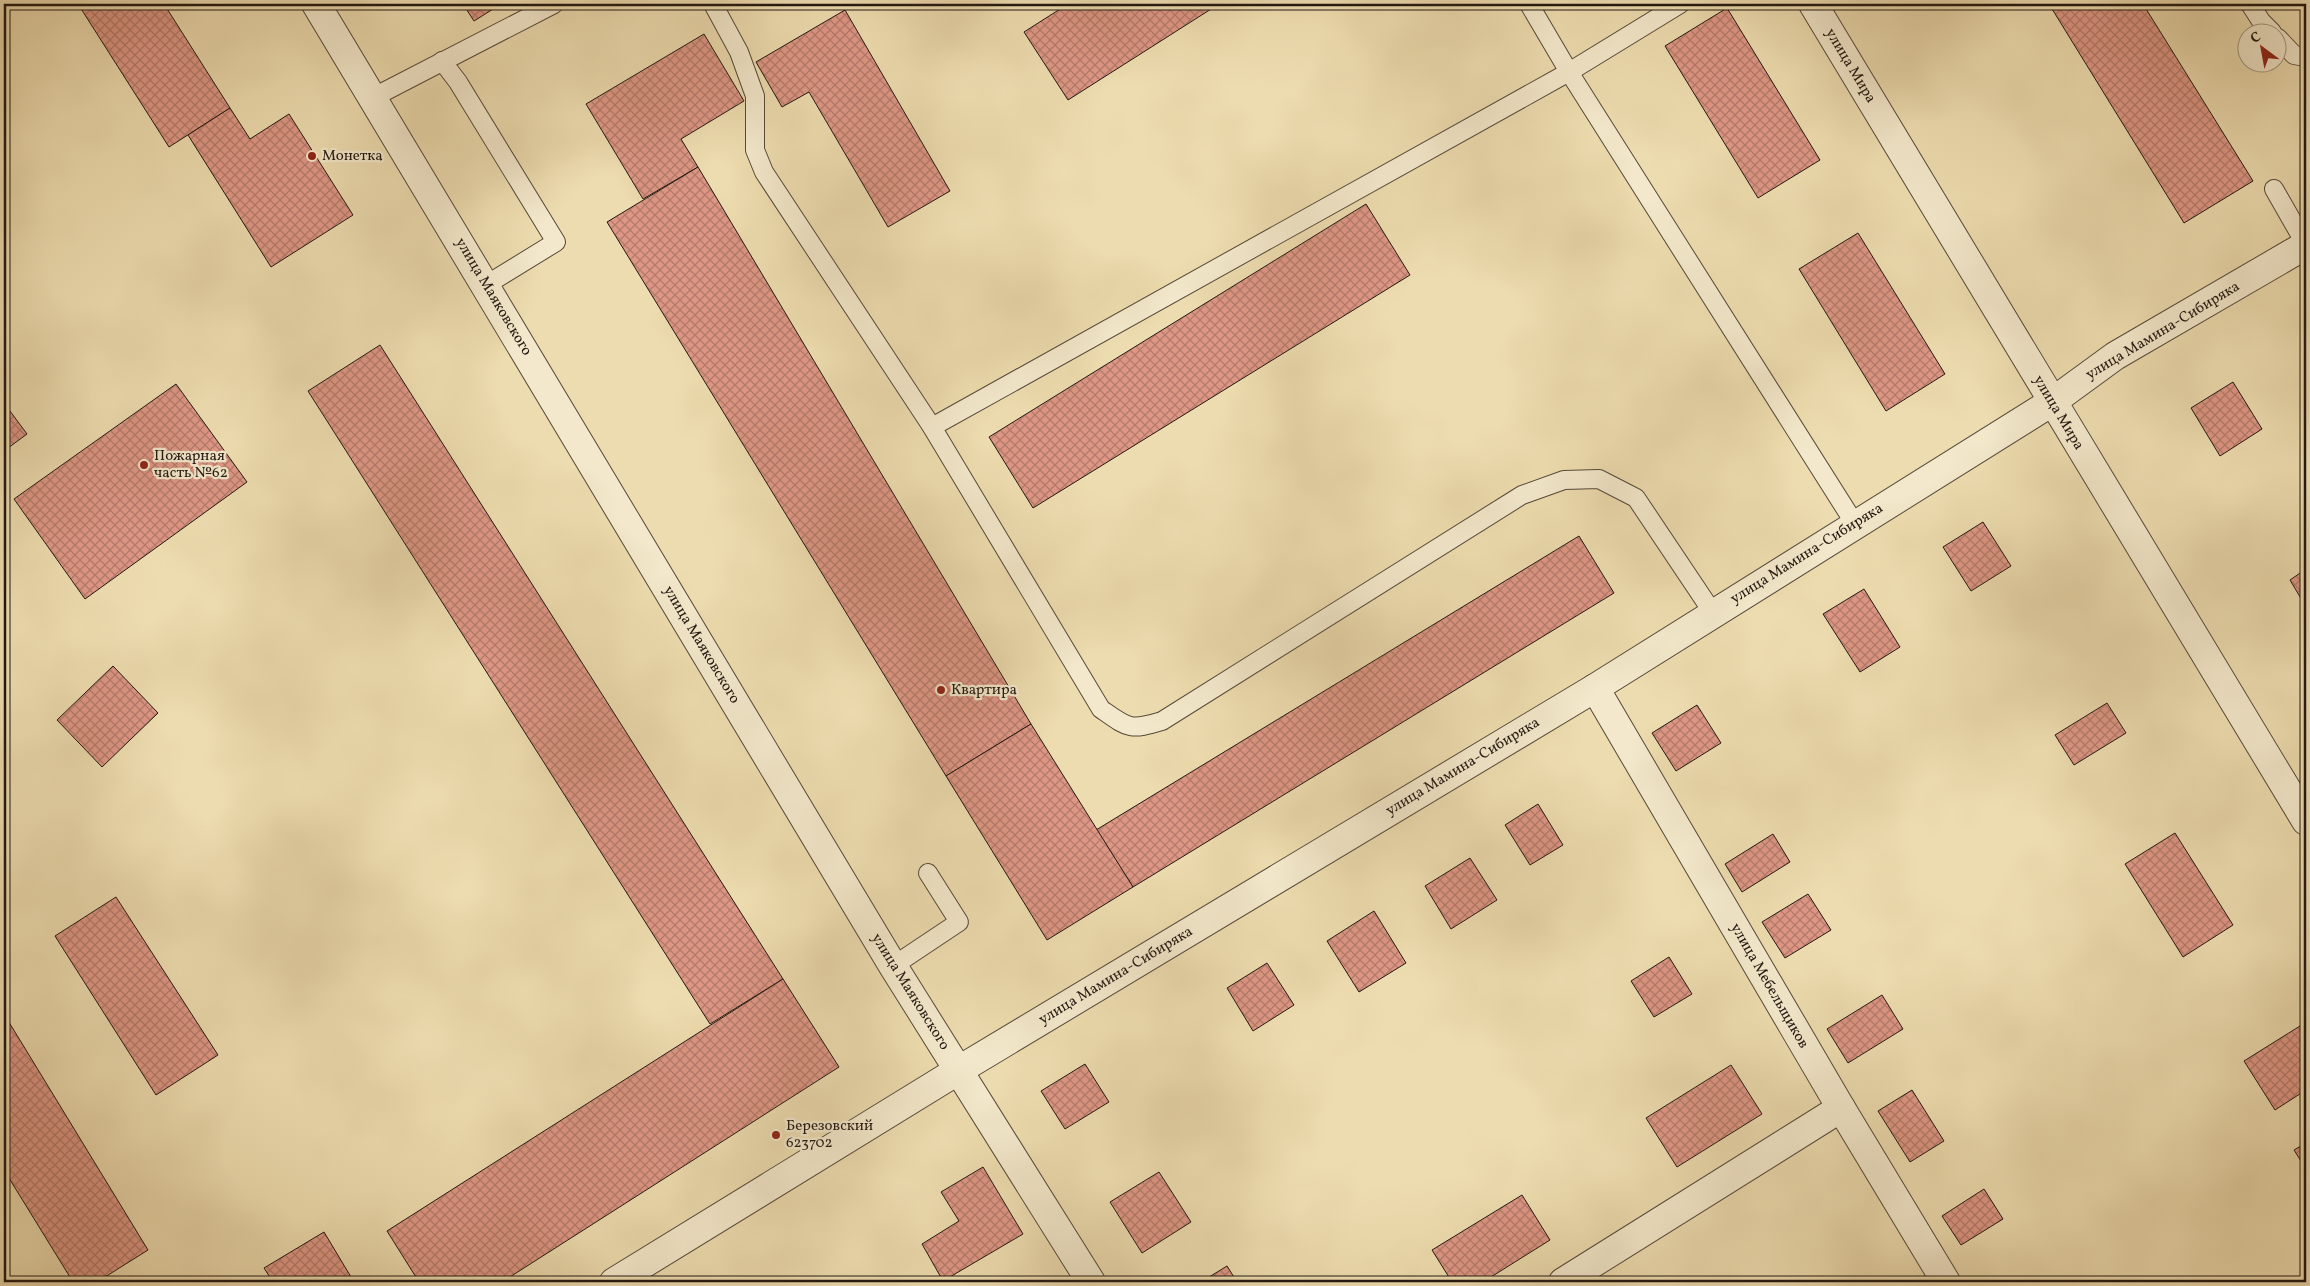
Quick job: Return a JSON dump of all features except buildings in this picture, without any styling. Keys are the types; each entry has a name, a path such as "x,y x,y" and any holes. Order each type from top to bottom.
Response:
{"street":[{"name":"улица Маяковского","path":"316,4 893,966 1091,1282"},
{"name":"улица Мира","path":"1813,4 2306,821"},
{"name":"улица Мамина-Сибиряка","path":"614,1282 959,1070 1594,688 2052,402 2115,356 2306,245"},
{"name":"улица Мебельщиков","path":"1594,688 1841,1108 1946,1282"},
{"path":"1563,1282 1841,1108"}],"lane":[{"path":"372,98 554,4"},
{"path":"713,4 739,52 755,96 754,150 764,172 932,427 1101,709 1122,723 1138,728 1162,721 1522,495 1564,480 1599,478 1636,498 1713,613"},
{"path":"1529,4 1569,72 1855,524"},
{"path":"932,427 1569,72 1680,4"},
{"path":"2250,4 2262,22"},
{"path":"2288,49 2294,55 2306,58"},
{"path":"442,61 458,82 556,242 486,285"},
{"path":"2274,190 2306,245"},
{"path":"893,966 958,922 928,873"}],"place":[{"name":"Монетка","path":"312,156"},
{"name":"Пожарная часть №62","path":"144,465"},
{"name":"Квартира","path":"941,690"},
{"name":"Березовский 623702","path":"776,1135"}]}
